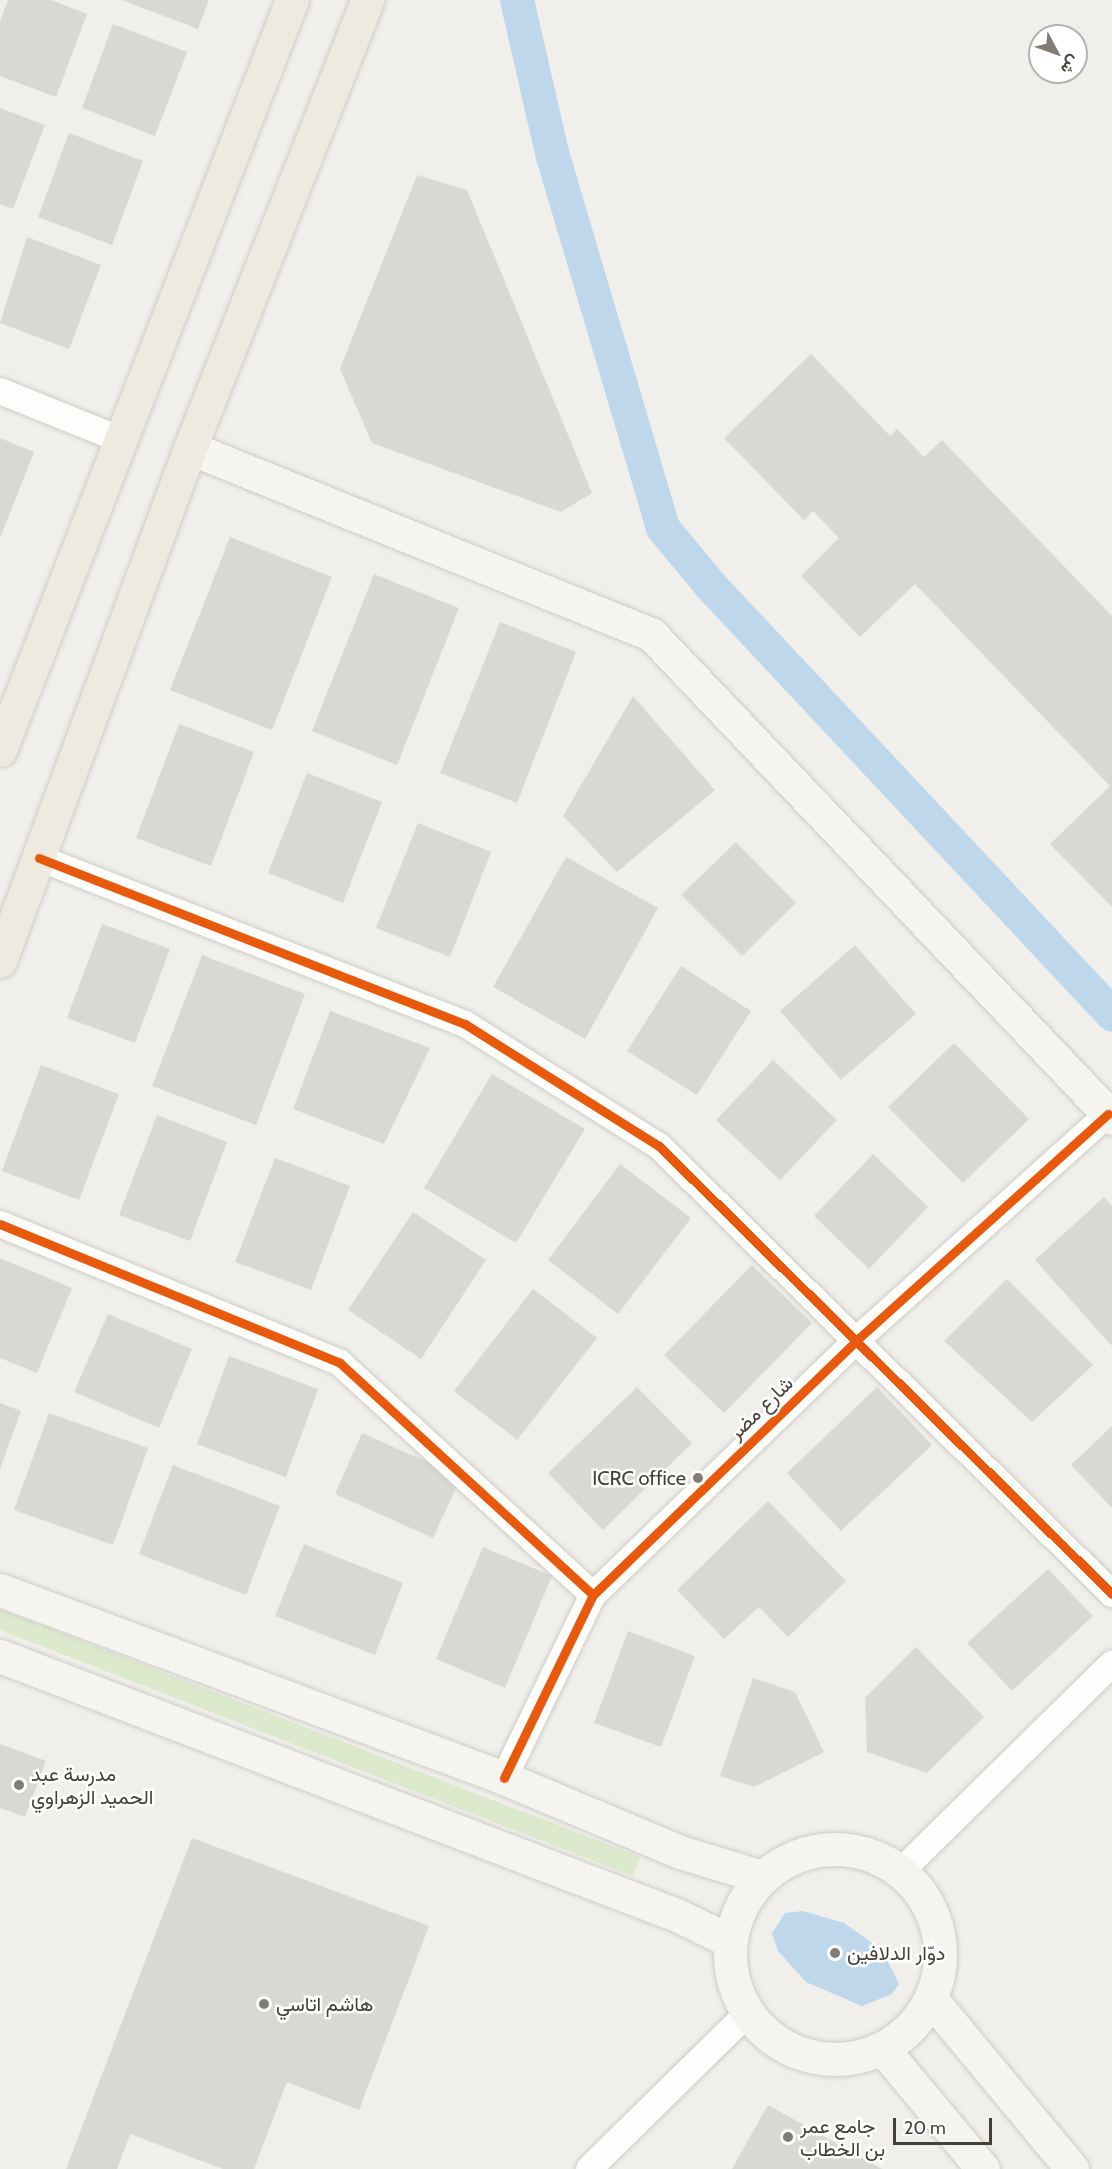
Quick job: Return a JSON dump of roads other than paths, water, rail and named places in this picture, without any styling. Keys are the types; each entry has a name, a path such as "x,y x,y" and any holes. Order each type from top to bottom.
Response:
{"highway":[{"path":"2,739 292,0"},
{"path":"0,961 190,448 367,0"}],"main road":[{"path":"190,448 651,634 1110,1116"},
{"path":"0,1590 504,1778 680,1852 762,1877"},
{"path":"0,1656 680,1916 730,1941"},
{"path":"816,1850 865,1853 901,1871 925,1897 939,1930 940,1965 931,1999 911,2028 883,2049 854,2059 794,2052 768,2036 747,2014 735,1991 730,1941 741,1906 762,1877 816,1850"},
{"path":"931,1999 1072,2169"},
{"path":"883,2049 983,2169"}],"street":[{"path":"0,391 119,439"},
{"path":"39,858 465,1024 659,1146 859,1338 1112,1594"},
{"name":"شارع مضر","path":"504,1778 593,1595 859,1338 1110,1116"},
{"path":"0,1224 340,1363 593,1595"},
{"path":"901,1871 1112,1664"},
{"path":"589,2169 747,2014"}],"water":[{"path":"803,1911 844,1923 882,1950 899,1984 892,1994 862,2006 806,1982 778,1951 772,1933 785,1913"}],"waterway":[{"path":"517,0 552,153 663,528 711,586 1112,1014"}],"place":[{"name":"ICRC office","path":"698,1478"},
{"name":"مدرسة عبد الحميد الزهراوي","path":"19,1785"},
{"name":"دوّار الدلافين","path":"835,1953"},
{"name":"هاشم اتاسي","path":"264,2004"},
{"name":"جامع عمر بن الخطاب","path":"788,2137"}]}
